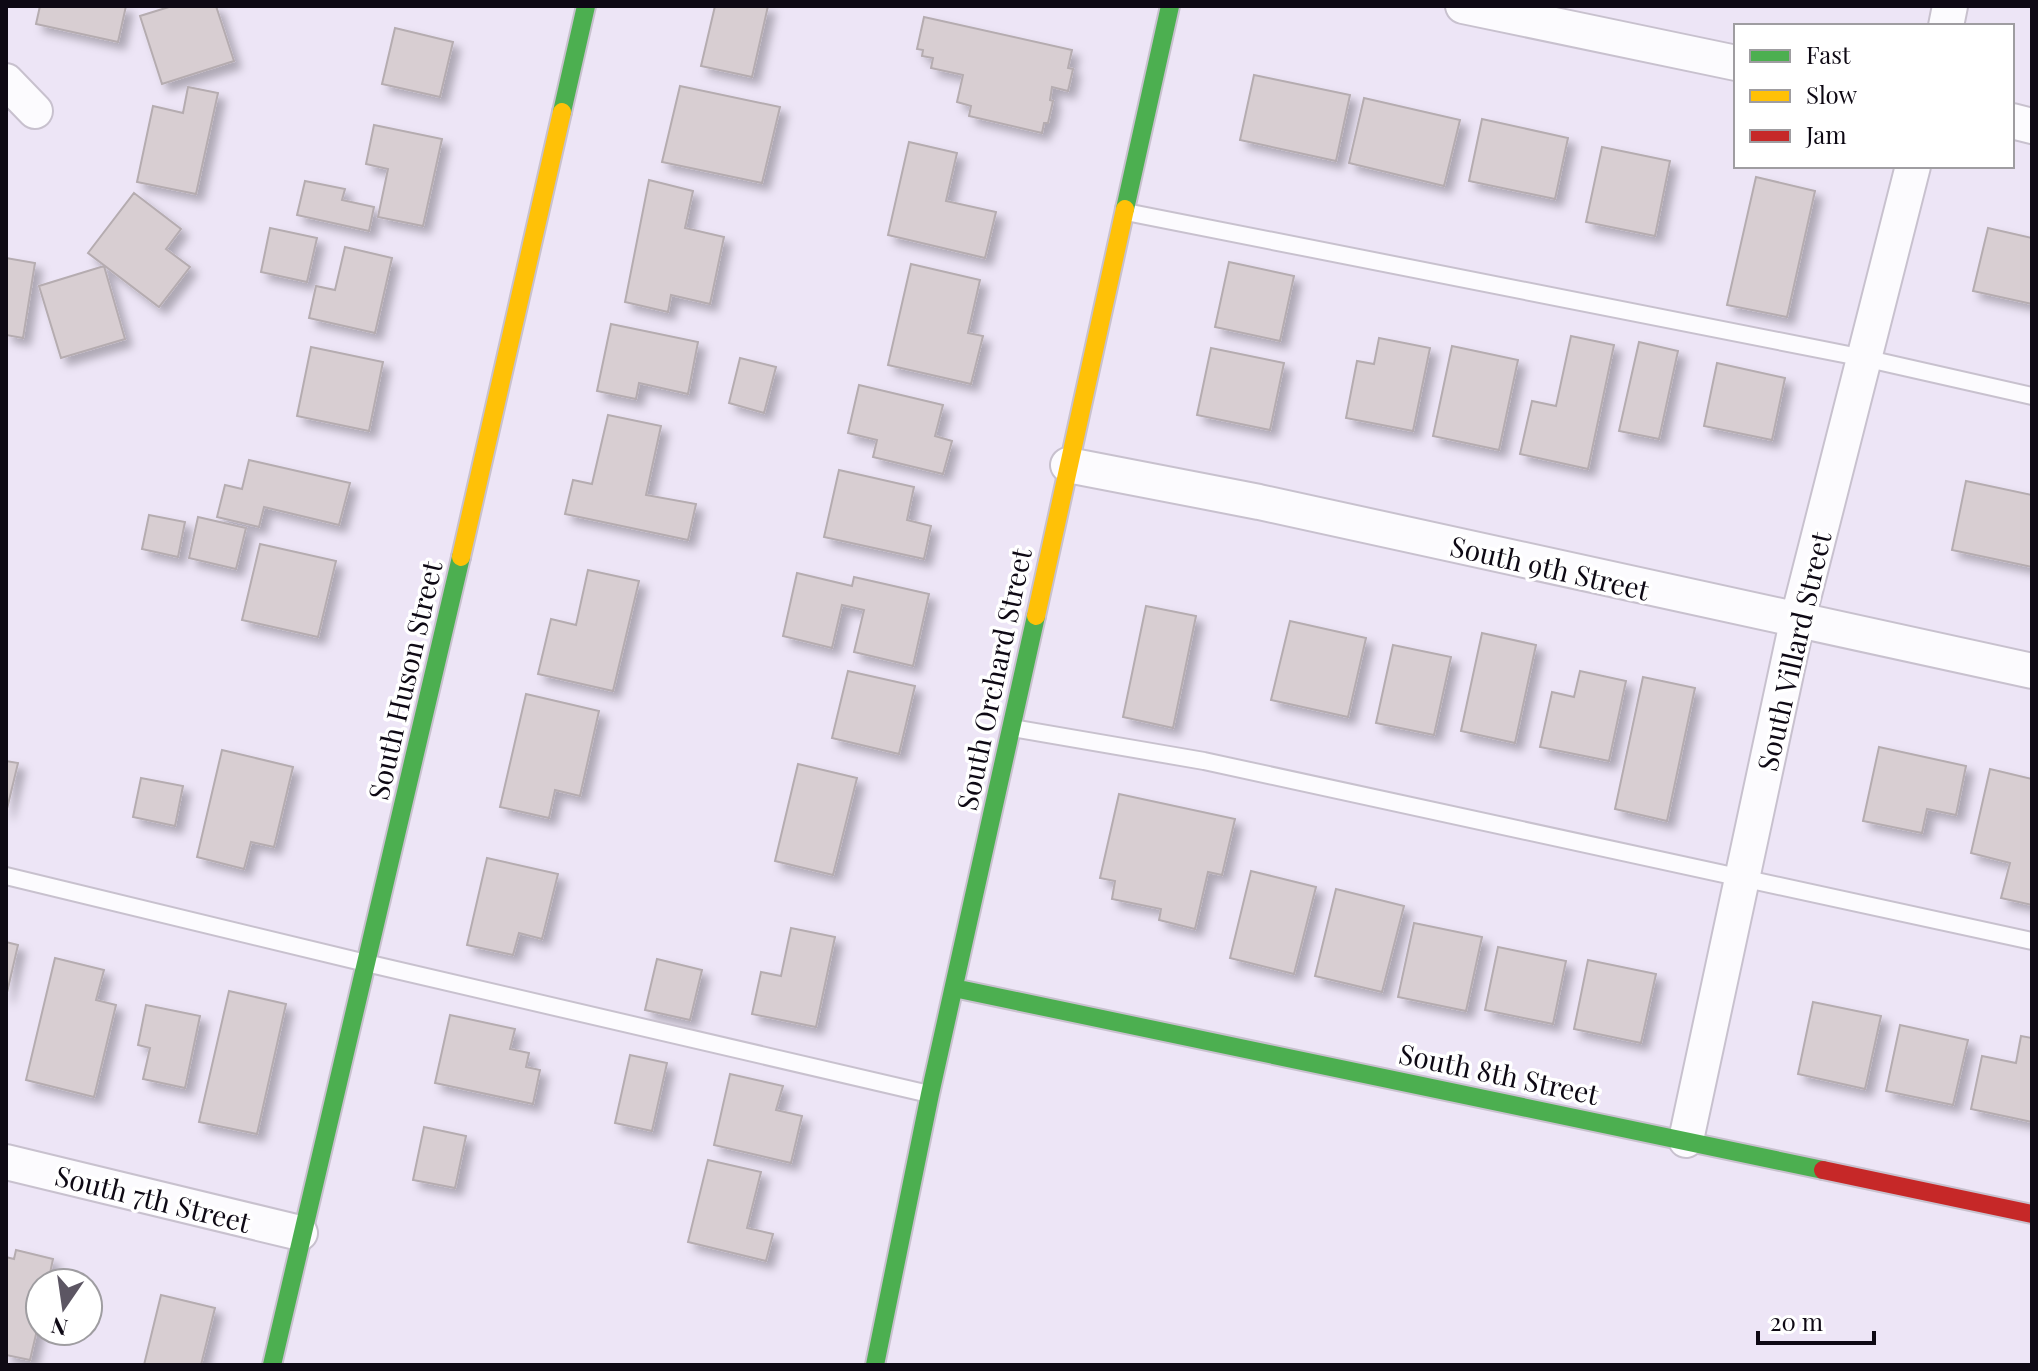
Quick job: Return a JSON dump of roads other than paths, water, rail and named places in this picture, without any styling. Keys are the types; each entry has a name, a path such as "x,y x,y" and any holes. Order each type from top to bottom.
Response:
{"street":[{"name":"South Huson Street","path":"272,1365 300,1233 366,963 586,6"},
{"name":"South Orchard Street","path":"875,1365 930,1094 1170,6"},
{"path":"1463,6 1734,63"},
{"path":"6,81 35,111"},
{"name":"South Villard Street","path":"1686,1140 1797,622 1912,168"},
{"name":"South 9th Street","path":"1068,465 1259,502 2032,671"},
{"name":"South 8th Street","path":"954,988 2032,1214"},
{"name":"South 7th Street","path":"6,1162 300,1233"}],"lane":[{"path":"1125,212 1864,358 2032,396"},
{"path":"1012,728 1204,761 2032,941"},
{"path":"6,876 930,1094"}]}
